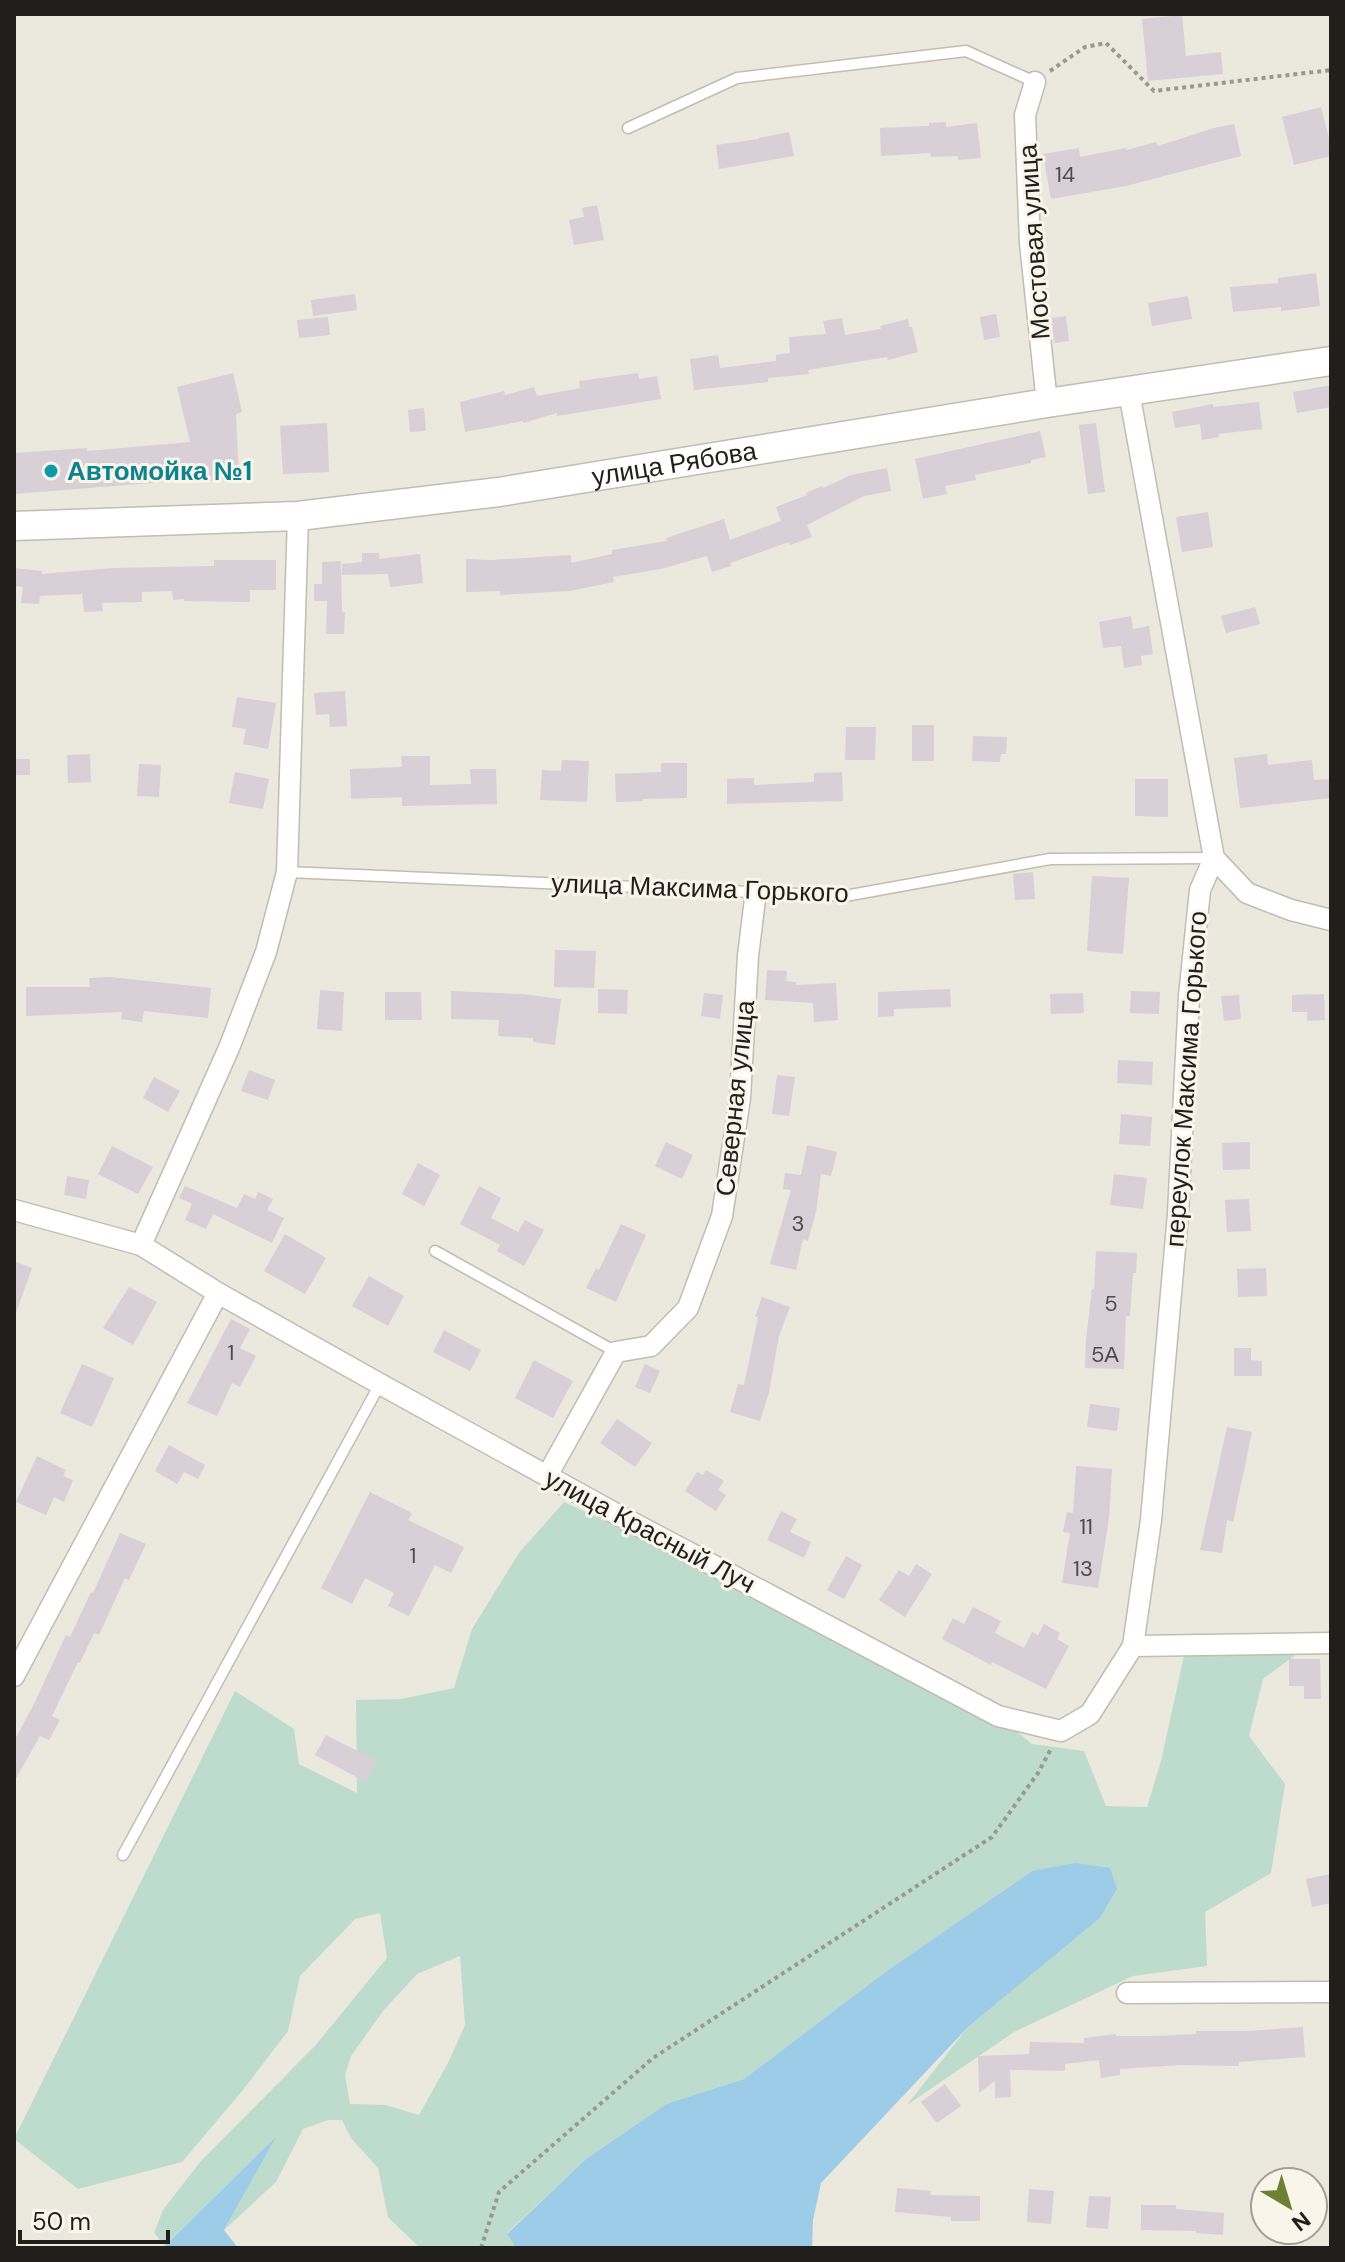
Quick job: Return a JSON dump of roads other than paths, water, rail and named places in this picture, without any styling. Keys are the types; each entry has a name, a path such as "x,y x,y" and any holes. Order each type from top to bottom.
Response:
{"street":[{"name":"Мостовая улица","path":"1035,82 1025,115 1030,243 1047,403"},
{"name":"улица Рябова","path":"14,526 298,516 499,492 1047,403 1331,361"},
{"path":"1129,392 1214,858 1247,893 1291,910 1331,920"},
{"path":"141,1245 229,1048 266,952 287,872 298,516"},
{"name":"переулок Максима Горького","path":"1090,1714 1133,1646 1151,1520 1177,1229 1192,966 1200,890 1214,858"},
{"name":"Северная улица","path":"616,1352 651,1346 688,1308 722,1216 740,1098 748,956 756,891"},
{"name":"улица Красный Луч","path":"14,1210 141,1245 218,1293 547,1476 998,1716 1061,1731 1090,1714"},
{"path":"14,1676 22,1640 218,1293"},
{"path":"547,1476 616,1352"},
{"path":"1133,1646 1331,1643"},
{"path":"1127,1993 1331,1992"}],"lane":[{"path":"628,128 737,78 966,51 1035,82"},
{"name":"улица Максима Горького","path":"287,872 845,896 1050,859 1214,858"},
{"path":"435,1251 616,1352"},
{"path":"123,1855 380,1384"}],"water":[{"path":"1075,1863 1110,1868 1117,1889 1099,1919 968,2027 821,2183 813,2220 812,2248 516,2248 507,2234 586,2159 666,2104 744,2079 888,1970 1032,1871"},
{"path":"276,2137 224,2230 238,2248 159,2248 165,2246"}],"place":[{"name":"Автомойка №1","path":"51,471"}]}
